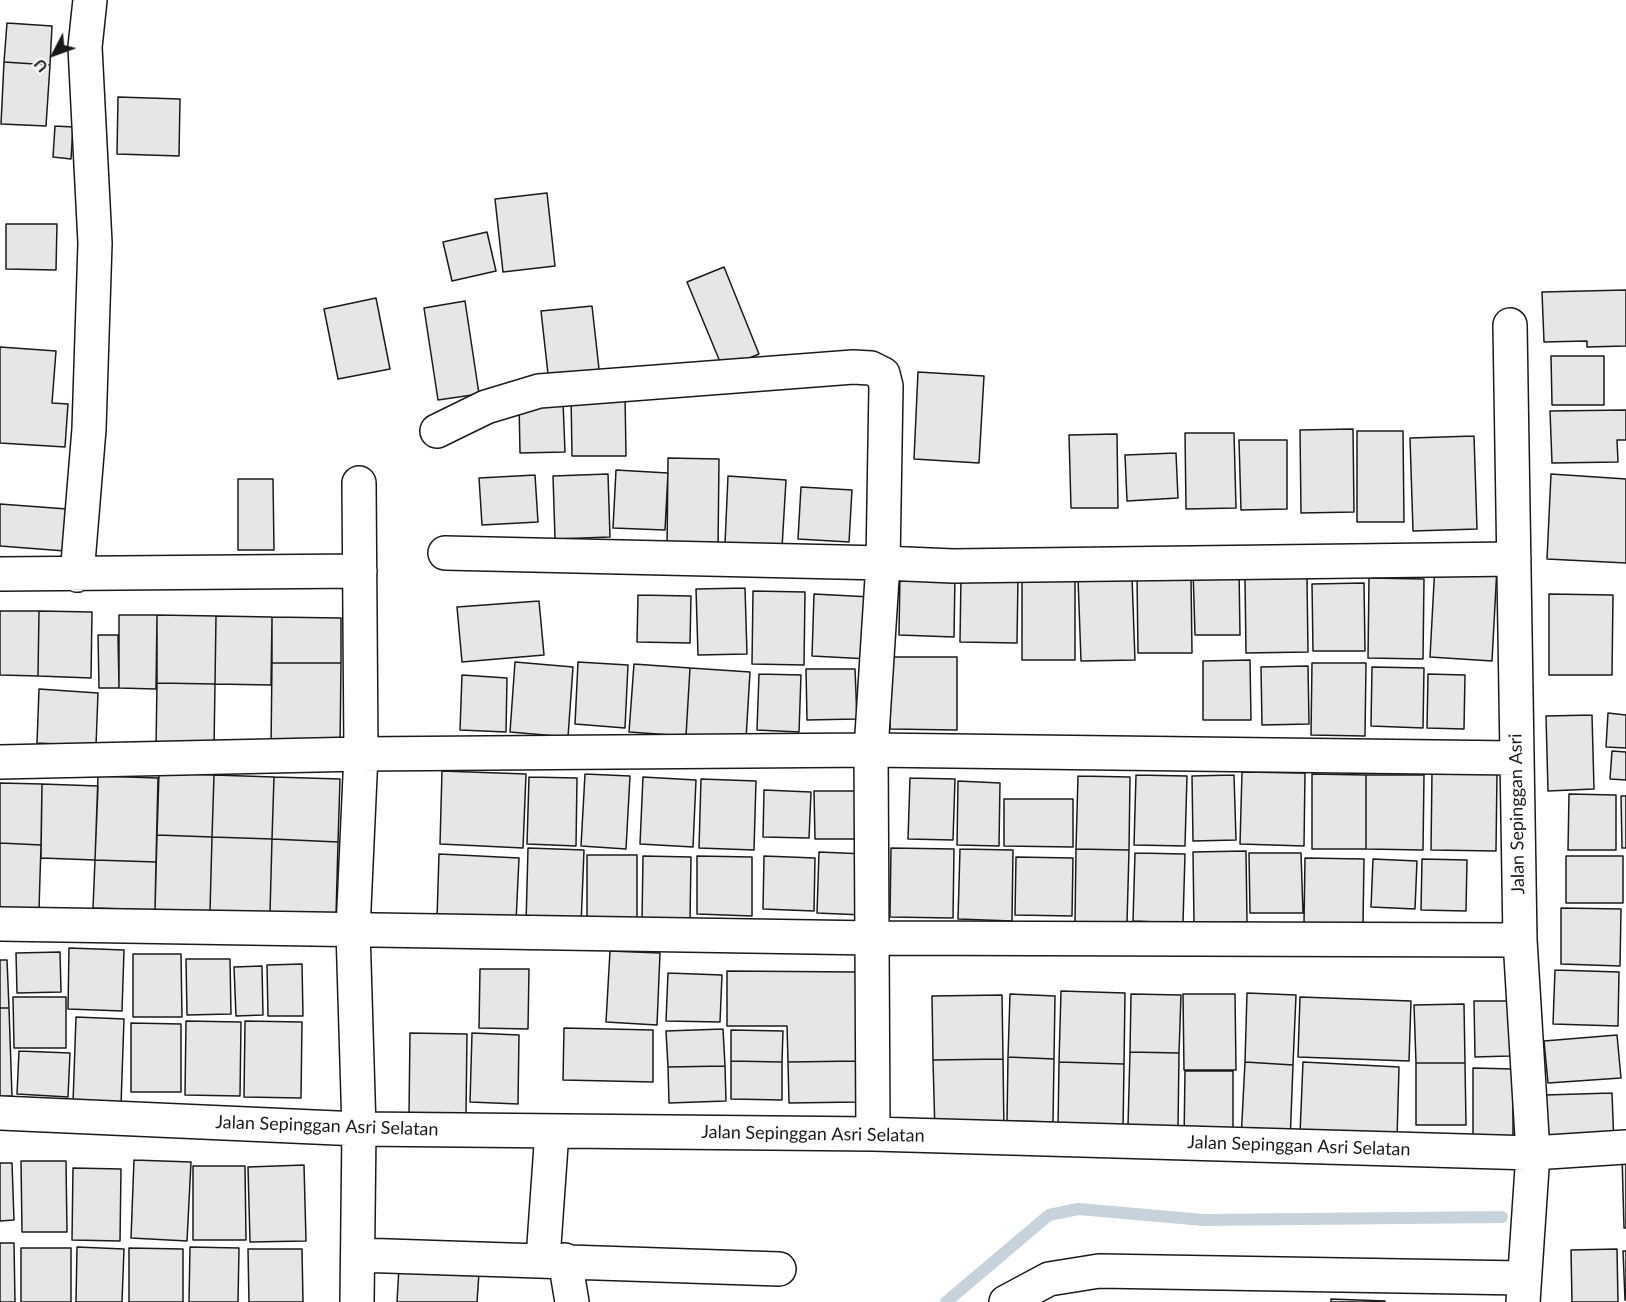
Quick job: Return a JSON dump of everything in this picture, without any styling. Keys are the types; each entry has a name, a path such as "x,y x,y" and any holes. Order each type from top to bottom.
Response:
{"street":[{"path":"77,575 89,429 95,243 86,47 90,0"},
{"name":"Jalan Sepinggan Asri","path":"1510,325 1515,758 1520,940 1533,1165 1523,1282"},
{"path":"436,431 486,407 539,391 871,368 883,374 886,386 884,563 872,750 873,1134"},
{"path":"357,1302 359,1129 353,930 362,754 359,483"},
{"path":"445,553 965,566 1514,560"},
{"path":"0,574 360,571"},
{"path":"0,762 362,754 872,750 1515,758"},
{"path":"0,924 874,938 1520,940"},
{"name":"Jalan Sepinggan Asri Selatan","path":"0,1113 359,1129 873,1134 1533,1165 1626,1147"},
{"path":"552,1131 554,1260 572,1302"},
{"path":"358,1255 779,1269"},
{"path":"1006,1302 1049,1279 1099,1271 1523,1282"}],"building":[{"path":"7,23 52,26 50,65 4,62"},
{"path":"4,62 50,65 46,126 1,124"},
{"path":"118,97 180,99 179,156 117,154"},
{"path":"55,126 73,127 71,159 53,157"},
{"path":"547,193 555,266 503,272 495,199"},
{"path":"6,224 57,224 56,270 6,269"},
{"path":"487,232 496,271 452,281 443,242"},
{"path":"724,267 759,354 723,369 687,282"},
{"path":"1626,290 1626,346 1587,347 1587,341 1544,342 1542,292"},
{"path":"376,298 390,369 338,379 324,309"},
{"path":"465,301 479,394 438,400 424,308"},
{"path":"592,306 600,378 549,383 541,311"},
{"path":"0,347 56,351 52,403 68,404 65,447 0,443"},
{"path":"1551,356 1604,356 1604,405 1552,405"},
{"path":"918,372 984,376 979,463 914,459"},
{"path":"571,394 625,394 626,456 572,456"},
{"path":"563,401 565,452 520,453 519,402"},
{"path":"1626,410 1626,440 1617,440 1618,462 1552,463 1550,411"},
{"path":"1353,429 1354,512 1301,513 1300,430"},
{"path":"1357,431 1403,431 1404,522 1357,522"},
{"path":"1185,433 1234,433 1236,508 1186,509"},
{"path":"1117,434 1118,508 1071,508 1069,435"},
{"path":"1474,436 1477,529 1413,531 1410,438"},
{"path":"1239,440 1287,440 1287,509 1241,510"},
{"path":"1176,453 1178,498 1127,501 1125,455"},
{"path":"668,458 719,459 718,550 667,549"},
{"path":"616,470 668,473 665,530 613,528"},
{"path":"608,474 610,537 555,539 553,476"},
{"path":"1551,474 1626,479 1626,563 1547,559"},
{"path":"535,475 538,522 482,525 479,478"},
{"path":"728,476 786,480 782,548 725,544"},
{"path":"238,479 273,479 274,550 238,550"},
{"path":"801,487 852,490 849,542 798,539"},
{"path":"0,504 67,509 65,551 0,546"},
{"path":"1435,564 1497,567 1492,661 1430,657"},
{"path":"1193,569 1239,569 1240,635 1195,635"},
{"path":"900,573 955,574 954,637 899,635"},
{"path":"961,575 1018,576 1017,643 960,642"},
{"path":"1137,576 1191,576 1192,653 1138,653"},
{"path":"1022,577 1075,578 1075,660 1022,660"},
{"path":"1132,577 1135,660 1081,661 1078,578"},
{"path":"1307,578 1308,652 1246,653 1245,579"},
{"path":"1369,578 1424,579 1423,659 1368,658"},
{"path":"1364,583 1365,651 1313,651 1312,584"},
{"path":"745,588 747,654 698,655 696,589"},
{"path":"753,591 805,592 804,665 752,664"},
{"path":"814,594 871,597 869,659 812,656"},
{"path":"1549,594 1613,595 1612,675 1549,675"},
{"path":"638,595 691,596 690,643 637,642"},
{"path":"539,601 544,655 462,662 457,607"},
{"path":"0,611 39,611 38,676 0,675"},
{"path":"39,611 92,612 91,678 38,676"},
{"path":"119,615 157,615 156,689 119,688"},
{"path":"157,615 216,616 215,684 157,683"},
{"path":"216,616 272,617 271,685 215,684"},
{"path":"272,617 341,618 341,663 272,663"},
{"path":"98,635 118,635 119,688 99,688"},
{"path":"891,657 957,657 957,730 890,729"},
{"path":"1250,660 1251,720 1203,720 1203,661"},
{"path":"515,662 573,667 568,737 510,732"},
{"path":"578,662 628,665 625,728 575,724"},
{"path":"272,663 341,663 340,749 271,748"},
{"path":"1312,663 1366,663 1365,736 1311,735"},
{"path":"634,664 690,668 686,736 629,732"},
{"path":"1308,666 1309,724 1262,725 1261,667"},
{"path":"1372,667 1424,668 1423,728 1371,726"},
{"path":"690,668 750,672 746,739 686,736"},
{"path":"806,669 855,669 857,719 807,720"},
{"path":"759,674 801,675 799,732 757,730"},
{"path":"1428,674 1465,675 1464,729 1427,728"},
{"path":"462,675 507,678 506,732 460,730"},
{"path":"157,683 215,684 214,748 156,747"},
{"path":"39,689 98,693 96,746 37,743"},
{"path":"1608,713 1626,715 1626,748 1606,747"},
{"path":"1592,715 1594,789 1548,791 1546,716"},
{"path":"1612,751 1626,752 1626,780 1610,779"},
{"path":"442,771 526,774 523,848 440,844"},
{"path":"1242,772 1305,773 1304,846 1240,844"},
{"path":"1432,772 1497,773 1496,851 1431,850"},
{"path":"159,773 214,775 212,837 157,835"},
{"path":"585,774 630,776 626,849 581,846"},
{"path":"1312,774 1366,775 1366,849 1312,849"},
{"path":"214,775 274,777 272,839 212,837"},
{"path":"1136,775 1187,776 1185,846 1134,845"},
{"path":"1234,775 1236,840 1193,841 1192,776"},
{"path":"1366,775 1424,775 1423,850 1366,849"},
{"path":"98,776 158,778 156,862 95,860"},
{"path":"1078,776 1130,777 1129,850 1076,849"},
{"path":"274,777 340,779 338,842 272,839"},
{"path":"529,777 577,778 576,846 527,844"},
{"path":"643,777 696,780 693,847 640,844"},
{"path":"910,778 955,779 953,840 908,839"},
{"path":"701,779 756,781 754,850 699,848"},
{"path":"958,781 1000,783 999,846 957,845"},
{"path":"0,783 42,784 41,845 0,843"},
{"path":"42,784 98,786 95,860 41,858"},
{"path":"764,790 811,792 809,838 763,837"},
{"path":"814,791 859,791 860,839 815,839"},
{"path":"1569,794 1616,795 1616,850 1568,850"},
{"path":"1621,796 1626,796 1626,848 1622,848"},
{"path":"1004,799 1073,799 1073,847 1004,846"},
{"path":"157,835 212,837 210,911 155,910"},
{"path":"212,837 272,839 270,913 210,911"},
{"path":"272,839 338,842 336,916 270,913"},
{"path":"0,843 41,845 39,909 0,908"},
{"path":"528,848 584,850 581,926 526,924"},
{"path":"891,848 954,849 953,918 890,917"},
{"path":"960,849 1013,850 1012,921 958,919"},
{"path":"1076,849 1129,850 1127,924 1075,922"},
{"path":"1246,851 1247,922 1194,923 1193,852"},
{"path":"819,852 865,854 863,915 817,913"},
{"path":"1135,853 1185,854 1183,923 1133,921"},
{"path":"1249,853 1301,853 1303,913 1250,913"},
{"path":"439,854 519,858 516,922 437,918"},
{"path":"587,855 637,855 637,920 587,919"},
{"path":"643,856 691,857 690,921 642,921"},
{"path":"697,856 752,857 752,916 697,914"},
{"path":"764,856 815,858 814,911 763,909"},
{"path":"1566,856 1623,856 1623,903 1566,903"},
{"path":"1016,857 1073,858 1072,916 1015,915"},
{"path":"1305,858 1364,859 1363,924 1304,923"},
{"path":"1373,859 1417,861 1415,909 1371,907"},
{"path":"1422,859 1467,860 1466,911 1421,910"},
{"path":"95,860 156,862 155,910 93,908"},
{"path":"1561,908 1621,909 1620,966 1561,964"},
{"path":"69,948 124,950 122,1011 68,1009"},
{"path":"610,951 660,953 657,1025 606,1022"},
{"path":"60,952 61,992 17,993 16,953"},
{"path":"133,954 181,954 182,1017 133,1017"},
{"path":"186,959 230,959 231,1014 187,1015"},
{"path":"0,960 7,960 9,1008 0,1008"},
{"path":"302,964 303,1016 268,1016 267,965"},
{"path":"262,966 263,1015 236,1016 234,967"},
{"path":"480,969 529,969 528,1029 479,1028"},
{"path":"1555,970 1619,972 1618,1026 1553,1024"},
{"path":"727,971 856,972 858,1061 788,1062 787,1026 727,1026"},
{"path":"668,973 722,975 720,1022 666,1021"},
{"path":"1061,991 1125,993 1124,1064 1059,1062"},
{"path":"1247,993 1296,995 1293,1065 1245,1062"},
{"path":"1010,994 1055,996 1054,1059 1008,1057"},
{"path":"1131,994 1181,995 1179,1053 1130,1052"},
{"path":"1183,994 1235,994 1236,1070 1184,1070"},
{"path":"1002,995 1003,1059 933,1060 932,996"},
{"path":"13,997 66,997 66,1048 14,1048"},
{"path":"1300,997 1411,1001 1409,1061 1298,1057"},
{"path":"1474,1001 1509,1001 1510,1056 1475,1057"},
{"path":"1464,1004 1465,1063 1416,1063 1414,1005"},
{"path":"0,1008 9,1008 12,1096 0,1097"},
{"path":"76,1017 124,1019 121,1105 73,1103"},
{"path":"186,1021 241,1022 240,1096 185,1095"},
{"path":"245,1021 302,1022 301,1098 244,1097"},
{"path":"131,1023 181,1024 181,1092 131,1092"},
{"path":"564,1028 653,1030 653,1082 563,1080"},
{"path":"723,1029 725,1066 668,1067 666,1031"},
{"path":"731,1030 783,1031 782,1062 731,1061"},
{"path":"410,1033 467,1034 466,1115 409,1114"},
{"path":"472,1033 519,1035 518,1104 470,1102"},
{"path":"1617,1035 1621,1078 1548,1083 1544,1041"},
{"path":"19,1051 70,1053 68,1097 17,1094"},
{"path":"1130,1052 1179,1053 1178,1128 1128,1126"},
{"path":"1008,1057 1054,1059 1053,1122 1007,1121"},
{"path":"1003,1059 1004,1133 935,1134 933,1060"},
{"path":"731,1061 782,1062 782,1100 731,1099"},
{"path":"858,1061 858,1102 789,1103 788,1062"},
{"path":"1059,1062 1124,1064 1123,1131 1058,1129"},
{"path":"1245,1062 1293,1065 1290,1143 1241,1140"},
{"path":"1303,1062 1399,1067 1397,1139 1300,1134"},
{"path":"1416,1063 1465,1063 1466,1125 1416,1125"},
{"path":"725,1066 726,1101 669,1103 668,1067"},
{"path":"1473,1068 1513,1069 1513,1140 1473,1139"},
{"path":"1185,1071 1233,1071 1233,1142 1184,1141"},
{"path":"1612,1093 1614,1145 1547,1147 1545,1095"},
{"path":"1622,1156 1626,1156 1626,1228 1624,1228"},
{"path":"134,1160 191,1162 187,1241 131,1238"},
{"path":"21,1161 66,1161 67,1232 22,1232"},
{"path":"0,1163 12,1163 14,1220 0,1221"},
{"path":"304,1165 306,1241 250,1242 248,1167"},
{"path":"193,1166 245,1166 246,1240 193,1240"},
{"path":"73,1168 121,1169 120,1241 72,1240"},
{"path":"0,1243 14,1243 15,1302 0,1302"},
{"path":"77,1247 124,1249 122,1302 76,1302"},
{"path":"190,1247 239,1248 238,1302 189,1302"},
{"path":"21,1248 71,1248 71,1302 21,1302"},
{"path":"129,1248 183,1249 183,1302 129,1302"},
{"path":"248,1249 302,1249 303,1302 249,1302"},
{"path":"1617,1249 1618,1302 1572,1302 1571,1250"},
{"path":"1623,1251 1626,1251 1626,1300 1625,1300"},
{"path":"399,1267 479,1273 477,1302 397,1302"},
{"path":"1331,1299 1385,1301 1385,1302 1331,1302"}],"waterway":[{"path":"946,1302 1049,1215 1078,1209 1204,1220 1502,1217"}]}
